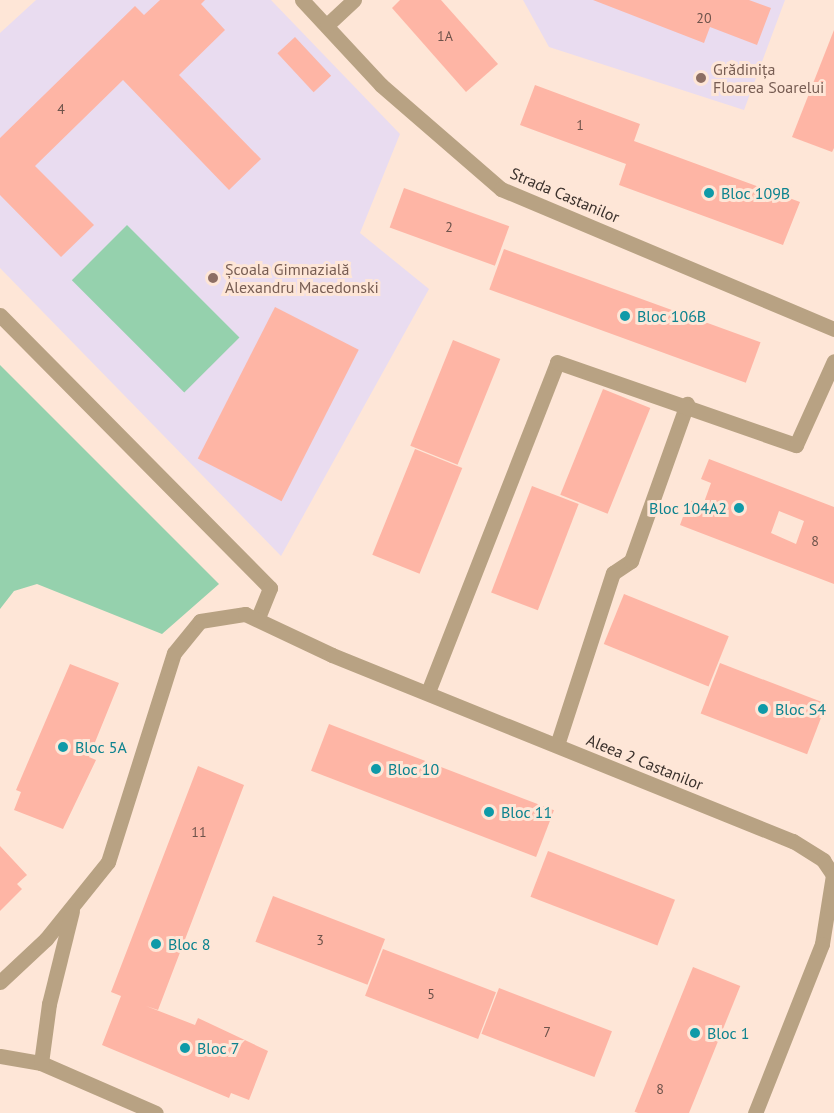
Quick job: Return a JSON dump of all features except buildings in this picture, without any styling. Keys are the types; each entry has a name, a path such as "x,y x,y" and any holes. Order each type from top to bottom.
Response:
{"street":[{"name":"Strada Castanilor","path":"302,0 381,85 501,189 834,329"},
{"path":"327,25 354,0"},
{"path":"0,315 270,588 258,618"},
{"path":"428,692 557,362 687,404 796,445 834,361"},
{"path":"557,745 613,573 631,561 687,404"},
{"name":"Aleea 2 Castanilor","path":"74,905 108,862 174,653 200,621 225,614 258,618 332,655 793,841 823,860 833,875 822,944 755,1113"},
{"path":"0,982 74,905"},
{"path":"41,1064 49,1004 74,905"},
{"path":"0,1056 41,1064 156,1113"}],"shaded area":[{"name":"Școala Gimnazială Alexandru Macedonski","path":"36,0 271,0 400,134 360,233 429,289 281,556 0,268 0,33"},
{"name":"Grădinița Floarea Soarelui","path":"523,0 785,0 744,110 549,47"}],"green space":[{"path":"127,225 239,337 184,393 72,280"},
{"path":"0,365 219,584 162,634 37,584 14,591 0,609"}],"place":[{"name":"Grădinița Floarea Soarelui","path":"701,78"},
{"name":"Bloc 109B","path":"709,193"},
{"name":"Școala Gimnazială Alexandru Macedonski","path":"213,278"},
{"name":"Bloc 106B","path":"625,316"},
{"name":"Bloc 104A2","path":"739,508"},
{"name":"Bloc S4","path":"763,709"},
{"name":"Bloc 5A","path":"63,747"},
{"name":"Bloc 10","path":"376,769"},
{"name":"Bloc 11","path":"489,812"},
{"name":"Bloc 8","path":"156,944"},
{"name":"Bloc 1","path":"695,1033"},
{"name":"Bloc 7","path":"185,1048"}]}
